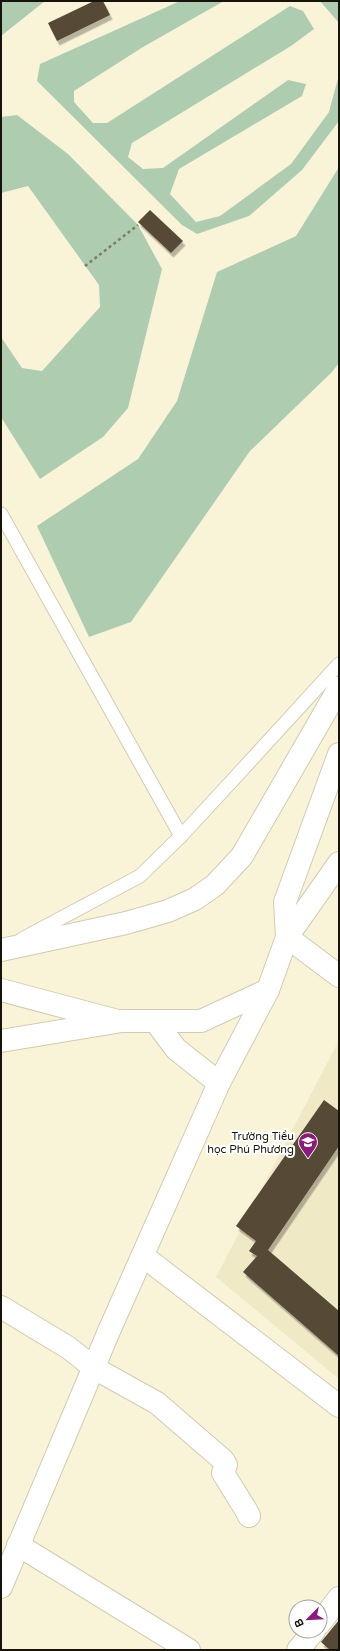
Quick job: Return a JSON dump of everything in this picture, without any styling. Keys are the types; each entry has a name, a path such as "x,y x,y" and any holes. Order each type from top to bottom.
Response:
{"street":[{"path":"2,950 126,923 168,911 196,899 215,885 242,856 339,688"},
{"path":"339,754 285,902 287,937 339,976"},
{"path":"1,1587 94,1368 219,1083 268,990 287,937 339,863"},
{"path":"1,990 122,1021"},
{"path":"1,1041 122,1021 201,1021 268,990"},
{"path":"155,1021 176,1048 219,1083"},
{"path":"143,1256 339,1406"},
{"path":"1,1307 69,1348 94,1368 157,1403 223,1460 226,1465 223,1473 246,1510 248,1516"},
{"path":"18,1545 189,1650"},
{"path":"328,1612 339,1598"},
{"path":"300,1649 308,1639"}],"lane":[{"path":"1,514 181,836"},
{"path":"2,950 140,876 181,836 339,664"}],"path":[{"path":"85,266 138,225"}],"shaded area":[{"path":"1,1 45,1 1,36"},
{"path":"180,1 224,1 143,47 74,91 74,102 93,123 107,123 290,6 303,11 314,29 291,46 132,143 128,157 143,169 163,168 288,80 306,84 302,96 179,169 170,194 196,222 220,216 291,164 329,112 339,75 339,121 302,170 249,216 197,234 182,225 37,81 40,64"},
{"path":"320,1 339,1 339,23"},
{"path":"17,115 68,154 138,225 162,269 128,408 103,437 40,479 1,417 1,337 22,368 42,371 100,307 99,285 28,186 1,193 1,117"},
{"path":"339,167 339,363 332,372 250,451 131,622 89,637 37,526 138,459 177,401 217,272 296,236"},
{"name":"Trường Tiểu học Phú Phương","path":"339,1040 339,1379 216,1277"}],"building":[{"path":"94,1 103,1 110,15 57,41 48,23"},
{"path":"150,210 183,241 171,253 138,222"},
{"path":"324,1100 339,1111 339,1146 268,1250 339,1311 339,1356 243,1272 257,1256 249,1251 256,1241 236,1226"},
{"path":"339,1620 339,1650 330,1650 321,1642 323,1639 328,1639 328,1633"}],"place":[{"name":"Trường Tiểu học Phú Phương","path":"308,1159"}]}
